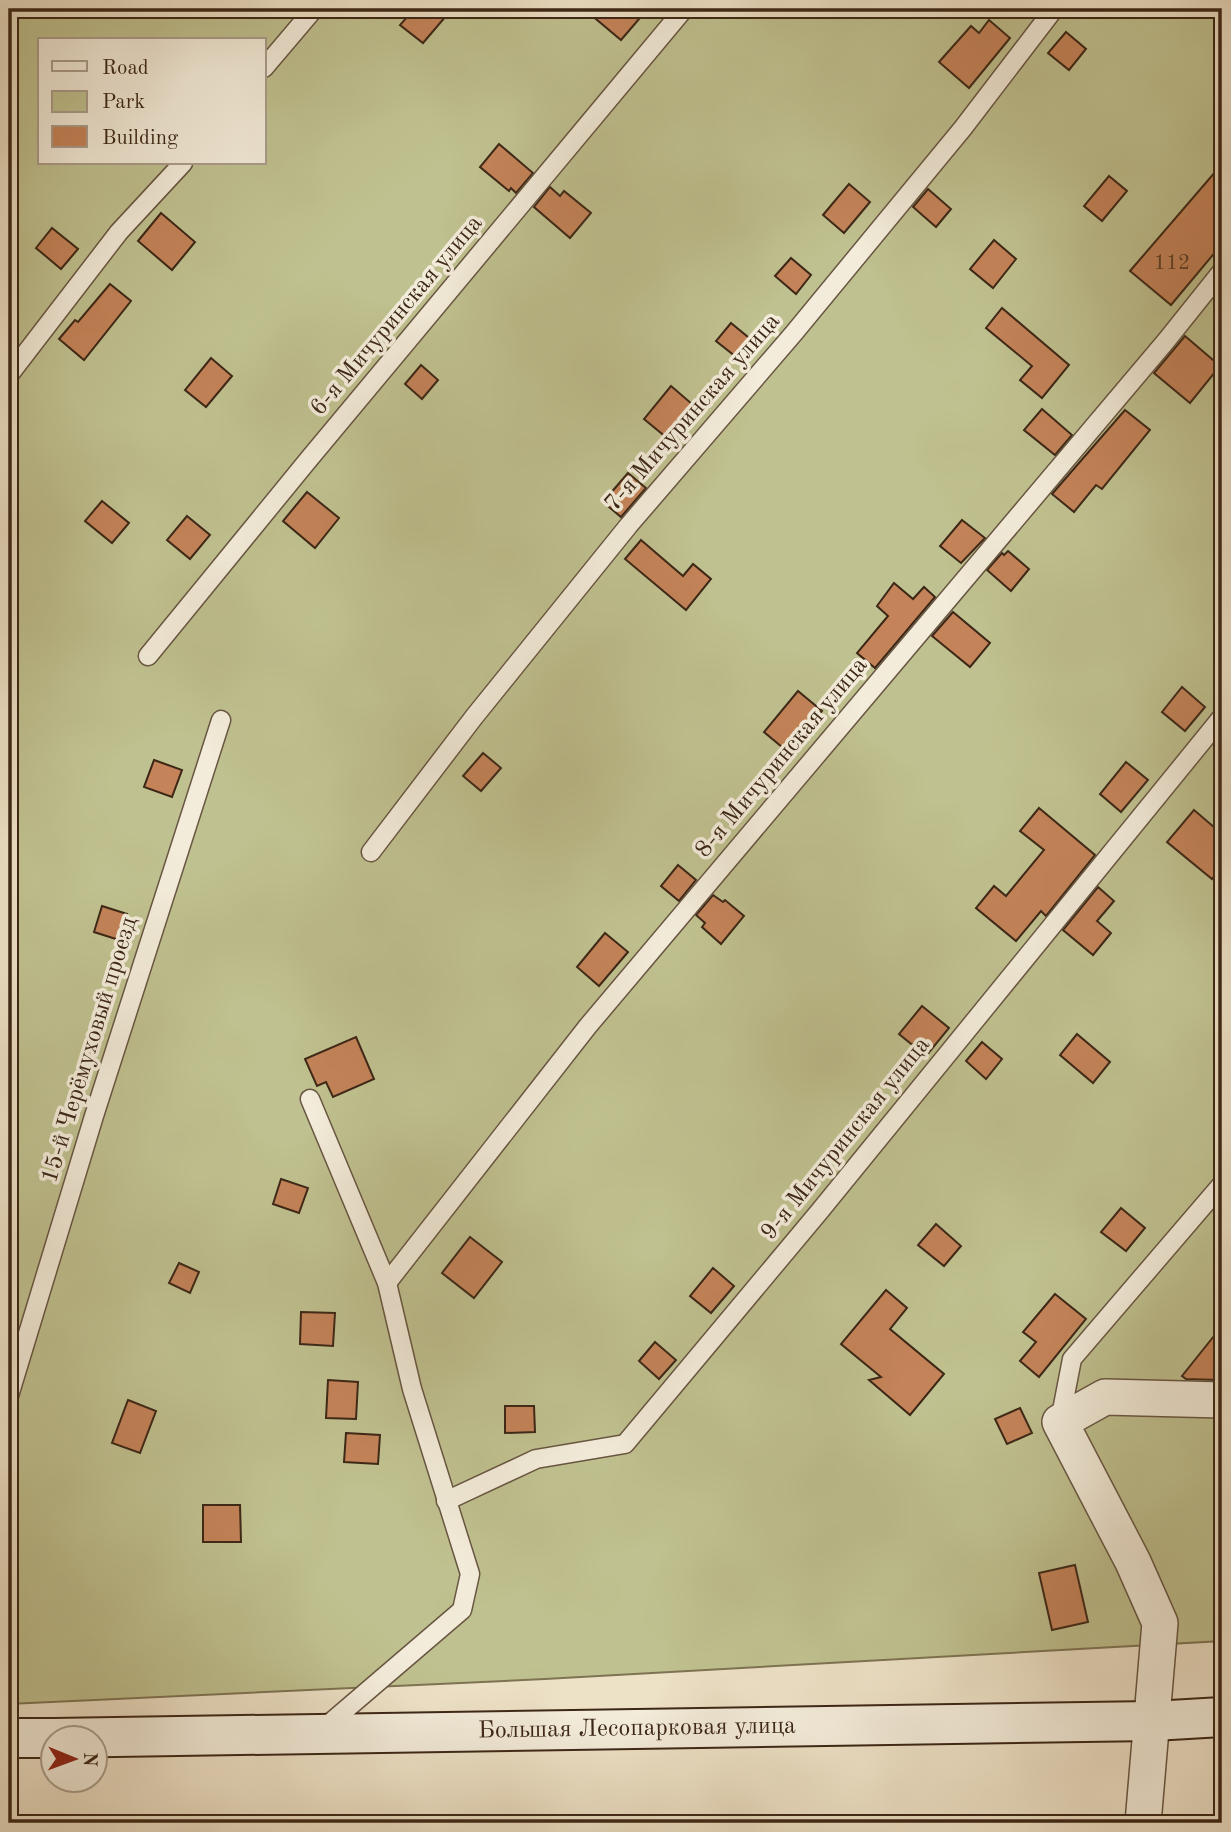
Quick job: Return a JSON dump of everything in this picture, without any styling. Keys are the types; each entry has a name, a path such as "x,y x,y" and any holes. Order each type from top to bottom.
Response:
{"main road":[{"name":"Большая Лесопарковая улица","path":"108,1737 1153,1721 1222,1717"},
{"name":"Большая Лесопарковая улица","path":"9,1738 38,1738"}],"street":[{"path":"1143,1823 1160,1623 1133,1562 1060,1422 1105,1397 1222,1400"}],"lane":[{"path":"266,66 314,9"},
{"name":"6-я Мичуринская улица","path":"148,656 684,9"},
{"name":"7-я Мичуринская улица","path":"371,852 474,718 629,525 794,333 963,128 1054,9"},
{"path":"9,375 119,232 182,164"},
{"name":"8-я Мичуринская улица","path":"387,1283 588,1026 1157,352 1222,271"},
{"name":"9-я Мичуринская улица","path":"446,1500 536,1459 625,1444 827,1202 1222,717"},
{"name":"15-й Черёмуховый проезд","path":"9,1395 94,1116 221,720"},
{"path":"310,1099 387,1283 412,1390 470,1574 462,1610 318,1734"},
{"path":"1060,1422 1072,1359 1222,1184"}],"green space":[{"path":"9,9 1222,9 1222,1641 545,1679 9,1704"}],"building":[{"path":"414,9 452,9 423,43 400,25"},
{"path":"584,9 627,9 639,19 621,40"},
{"path":"989,20 1010,38 969,88 939,62 971,26 979,33"},
{"path":"1066,32 1086,49 1069,70 1048,53"},
{"path":"499,144 533,173 516,193 511,188 509,191 480,167"},
{"path":"1222,164 1222,244 1171,305 1130,271"},
{"path":"1109,176 1127,191 1102,221 1084,206"},
{"path":"849,184 870,202 844,233 823,215"},
{"path":"550,187 560,196 564,191 591,213 570,238 534,207"},
{"path":"928,189 951,209 936,227 913,207"},
{"path":"161,213 195,242 172,270 138,241"},
{"path":"52,228 78,249 61,269 36,248"},
{"path":"994,240 1016,259 993,288 970,269"},
{"path":"791,258 811,275 796,294 775,276"},
{"path":"110,284 131,301 84,360 59,339 75,320 78,322"},
{"path":"1002,308 1069,365 1042,398 1020,380 1032,366 986,328"},
{"path":"731,323 754,342 740,360 716,341"},
{"path":"1185,336 1220,366 1190,403 1154,373"},
{"path":"211,358 232,376 206,407 185,390"},
{"path":"421,365 438,380 422,399 405,384"},
{"path":"671,386 699,410 672,442 644,419"},
{"path":"1042,409 1072,435 1055,455 1024,430"},
{"path":"1125,410 1150,430 1102,489 1096,485 1074,512 1052,494"},
{"path":"628,473 646,488 621,517 603,502"},
{"path":"307,492 339,518 315,548 283,521"},
{"path":"102,501 129,523 112,543 85,521"},
{"path":"187,516 210,535 190,559 167,540"},
{"path":"962,520 985,538 961,563 940,546"},
{"path":"641,540 683,576 693,564 711,579 686,610 625,559"},
{"path":"1008,551 1029,569 1011,591 987,570 1002,553 1004,555"},
{"path":"894,583 913,599 924,587 935,597 875,668 857,653 888,616 877,606"},
{"path":"953,612 990,643 970,667 932,636"},
{"path":"1182,687 1205,707 1185,731 1162,712"},
{"path":"798,691 822,711 788,752 764,732"},
{"path":"483,753 501,768 481,791 463,776"},
{"path":"154,760 182,770 172,797 144,787"},
{"path":"1126,762 1148,780 1121,812 1100,794"},
{"path":"1039,808 1095,855 1046,916 1041,911 1016,941 976,908 994,886 1006,896 1044,850 1020,831"},
{"path":"1194,810 1222,834 1222,867 1212,879 1167,842"},
{"path":"678,865 696,880 679,901 661,886"},
{"path":"1098,887 1114,901 1097,921 1111,933 1093,955 1063,930"},
{"path":"713,895 723,902 725,900 744,916 721,944 702,927 705,923 696,915"},
{"path":"102,906 127,914 119,940 94,932"},
{"path":"605,933 628,952 599,986 577,967"},
{"path":"922,1006 949,1028 926,1056 899,1034"},
{"path":"1077,1034 1110,1062 1093,1083 1060,1055"},
{"path":"356,1037 374,1079 333,1097 326,1082 317,1086 305,1059"},
{"path":"982,1042 1002,1059 986,1079 966,1061"},
{"path":"281,1179 308,1188 299,1213 273,1204"},
{"path":"1121,1208 1145,1228 1126,1251 1101,1232"},
{"path":"936,1224 961,1246 944,1266 918,1245"},
{"path":"470,1237 502,1262 474,1298 442,1273"},
{"path":"179,1263 199,1272 190,1293 169,1283"},
{"path":"713,1268 734,1286 711,1313 690,1296"},
{"path":"886,1290 907,1308 890,1329 944,1374 910,1415 869,1380 881,1377 841,1344"},
{"path":"1055,1294 1086,1319 1039,1377 1020,1361 1036,1342 1023,1332"},
{"path":"301,1312 335,1313 333,1346 300,1344"},
{"path":"1222,1326 1222,1376 1219,1380 1186,1379 1182,1376"},
{"path":"655,1342 676,1360 659,1379 639,1361"},
{"path":"328,1380 358,1382 356,1419 326,1418"},
{"path":"128,1400 156,1411 140,1453 112,1443"},
{"path":"505,1406 534,1406 535,1432 505,1433"},
{"path":"1020,1408 1032,1433 1007,1444 995,1419"},
{"path":"346,1433 380,1435 378,1464 344,1462"},
{"path":"203,1505 240,1505 241,1542 203,1542"},
{"path":"1075,1565 1088,1622 1052,1630 1039,1573"}]}
